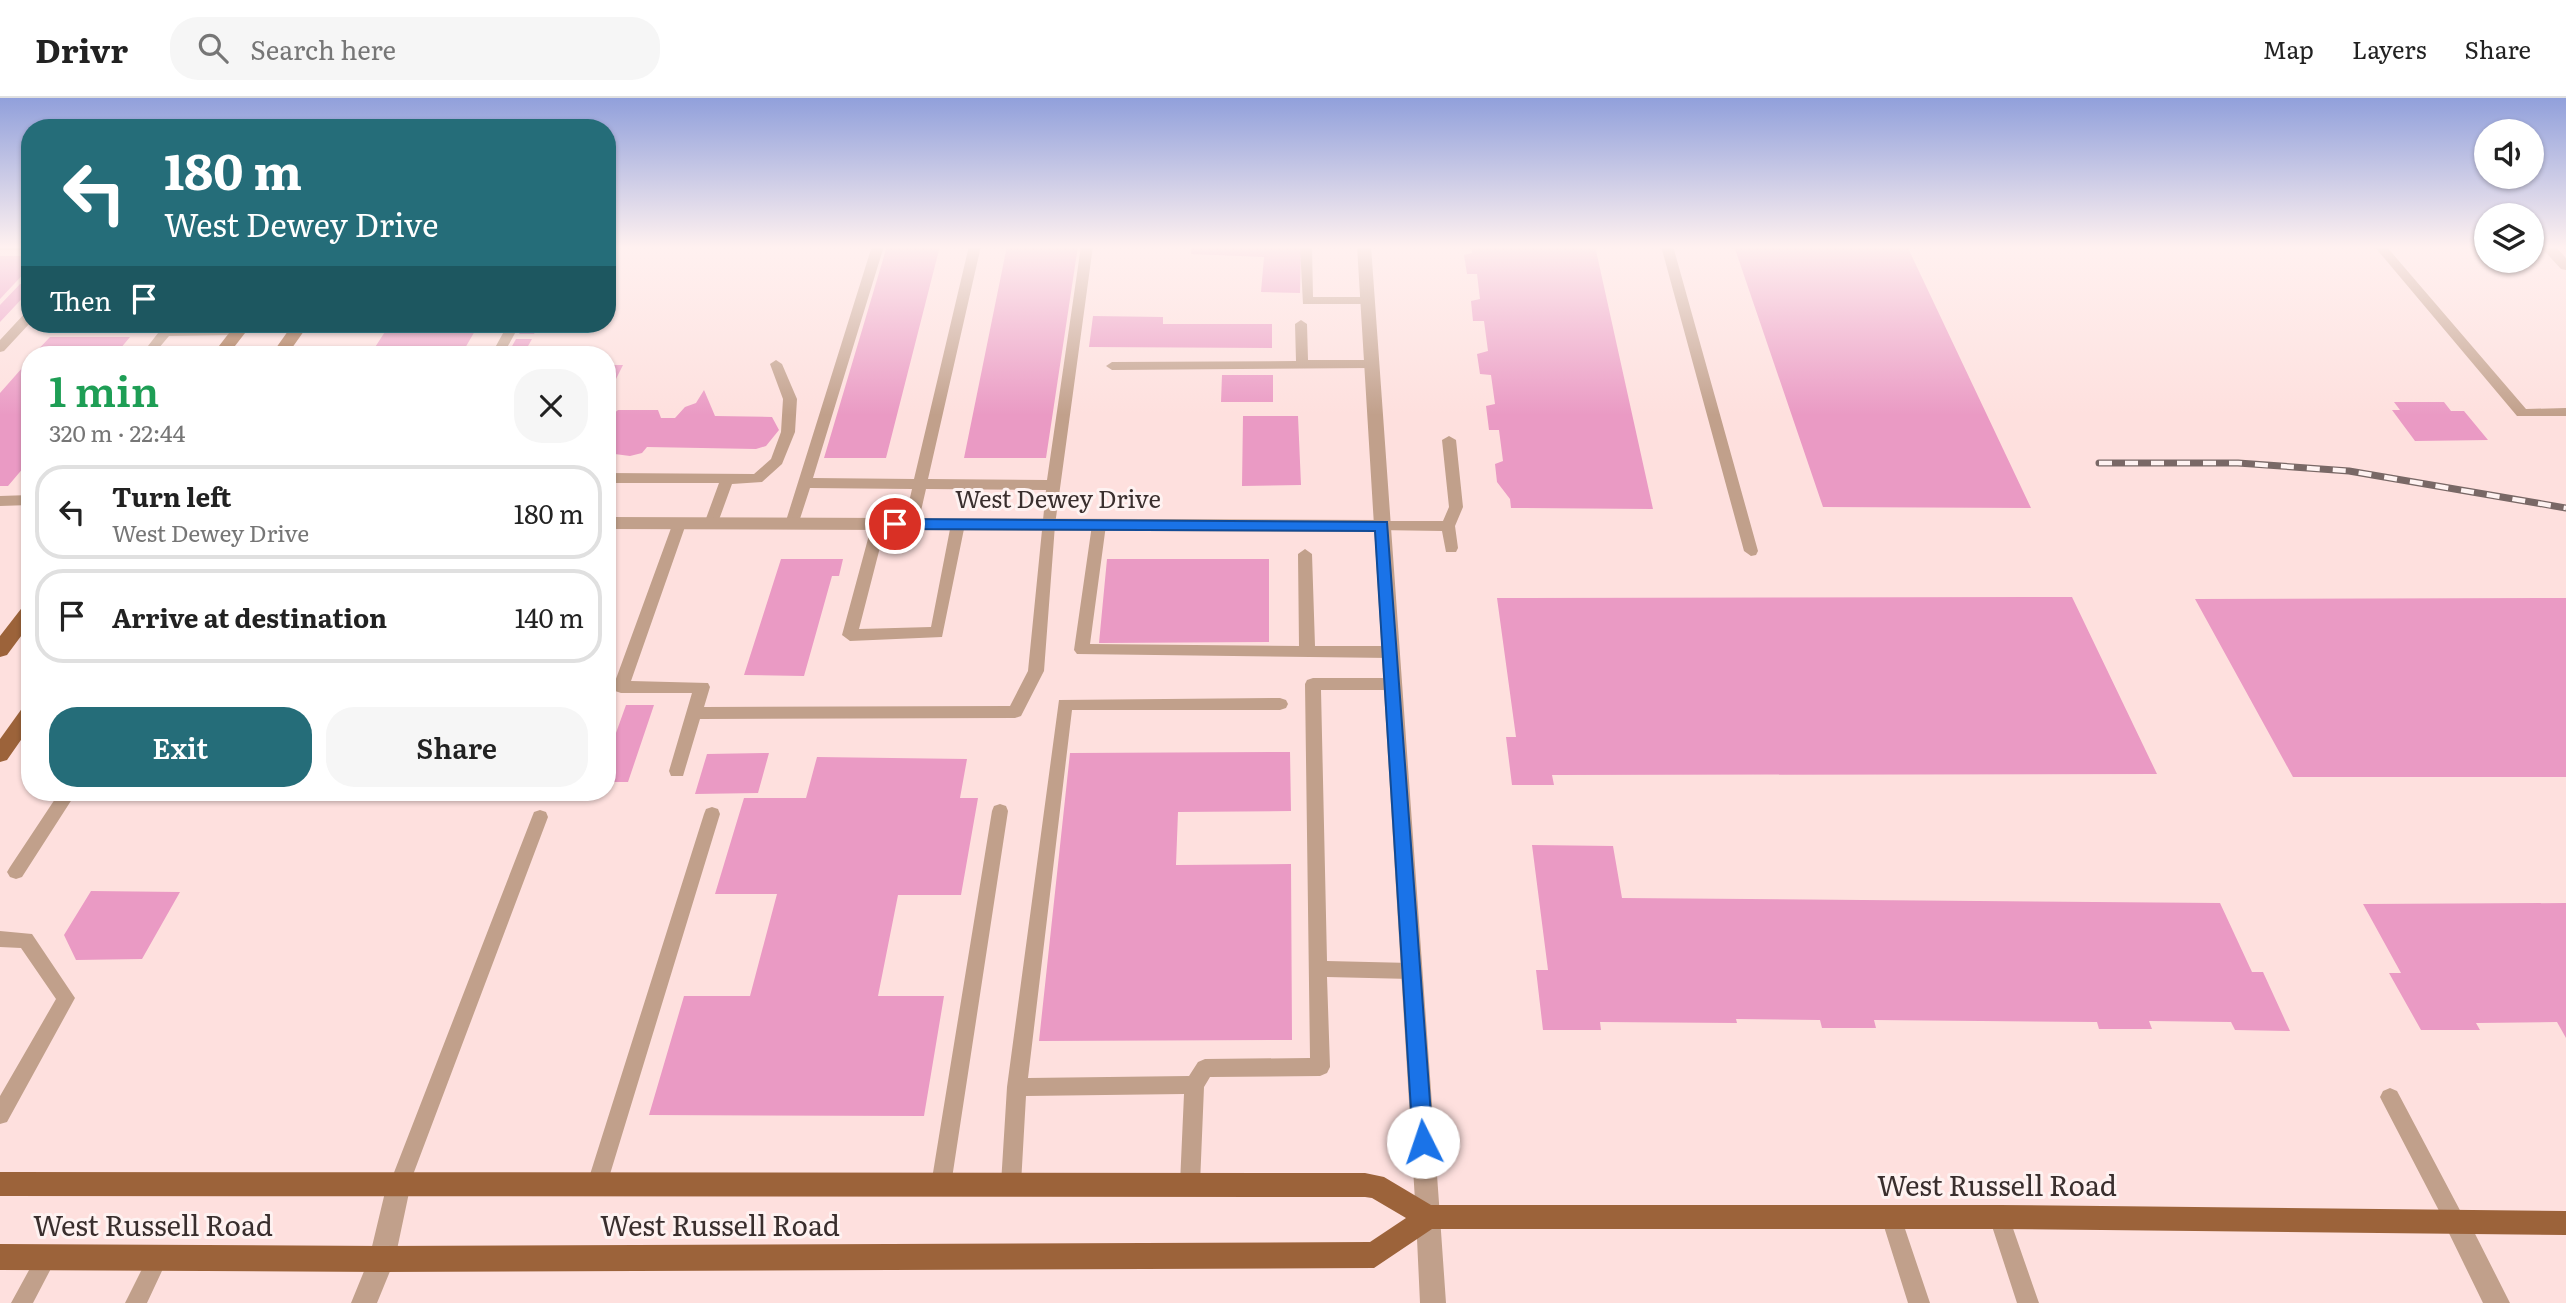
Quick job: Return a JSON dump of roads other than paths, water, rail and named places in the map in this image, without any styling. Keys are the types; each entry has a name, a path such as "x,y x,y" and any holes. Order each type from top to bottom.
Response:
{"main road":[{"path":"0,650 21,622"},
{"path":"0,754 21,724"},
{"name":"West Russell Road","path":"0,1184 398,1188 597,1184 1374,1186 1428,1217 1999,1217 2566,1223"},
{"name":"West Russell Road","path":"0,1257 382,1259 1374,1255 1428,1217"}],"street":[{"path":"1367,302 1433,1303"},
{"name":"West Dewey Drive","path":"616,523 1382,526"},
{"path":"364,1303 382,1259 398,1188"},
{"path":"2456,1223 2497,1303"}],"lane":[{"path":"792,524 861,302"},
{"path":"911,524 962,302"},
{"path":"694,713 1015,712 1036,671 1048,525 1079,302"},
{"path":"1682,302 1751,551"},
{"path":"2428,302 2522,413 2566,412"},
{"path":"1301,324 1302,365"},
{"path":"0,348 21,325"},
{"path":"616,478 757,479 777,461 788,432 790,399 776,364"},
{"path":"1112,366 1371,364"},
{"path":"1449,440 1455,507 1448,526 1451,548"},
{"path":"711,524 727,479"},
{"path":"805,484 1054,485"},
{"path":"0,501 21,500"},
{"path":"616,682 680,524"},
{"path":"880,524 850,635 937,633 958,524"},
{"path":"1099,525 1082,650 1390,652"},
{"path":"1382,526 1448,526"},
{"path":"1305,554 1307,651"},
{"path":"1189,1184 1194,1085 1205,1068 1320,1067 1313,684 1392,684"},
{"path":"616,687 702,687 677,771"},
{"path":"1011,1184 1017,1087 1065,704 1280,704"},
{"path":"16,872 63,801"},
{"path":"941,1185 1000,811"},
{"path":"597,1184 712,814"},
{"path":"398,1188 540,817"},
{"path":"0,939 26,940 66,998 2,1106"},
{"path":"1318,969 1411,971"},
{"path":"1017,1087 1194,1085"},
{"path":"2390,1097 2456,1223"},
{"path":"1891,1217 1919,1303"},
{"path":"1999,1217 2028,1303"},
{"path":"22,1303 47,1257"},
{"path":"136,1303 158,1258"}],"railway":[{"path":"2099,463 2238,463 2349,471 2566,508"}]}
